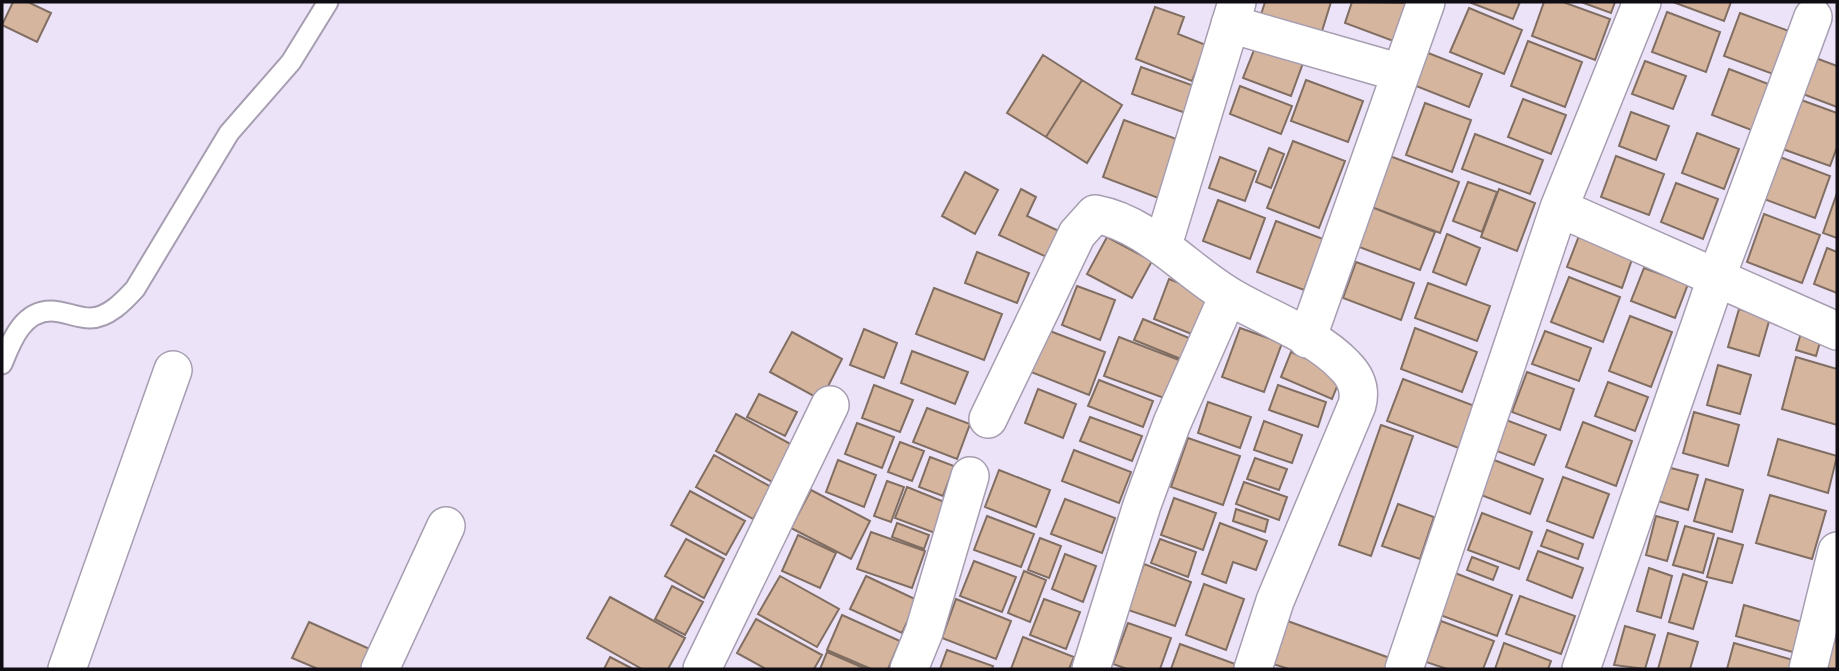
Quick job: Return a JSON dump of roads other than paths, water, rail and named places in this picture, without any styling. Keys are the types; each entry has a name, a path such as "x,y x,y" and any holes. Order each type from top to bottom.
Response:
{"street":[{"path":"1307,339 1426,2"},
{"path":"1404,669 1559,208 1642,2"},
{"path":"1163,245 1233,13 1401,73"},
{"path":"1581,669 1717,276 1813,17"},
{"path":"1559,208 1837,331"},
{"path":"988,419 1086,220 1095,214 1107,216 1163,245 1228,296 1307,339 1344,364 1353,376 1360,394 1275,601 1253,669"},
{"path":"1091,669 1142,505 1172,424 1228,296"},
{"path":"67,669 173,370"},
{"path":"702,669 830,405"},
{"path":"909,669 924,632 970,476"},
{"path":"380,669 446,526"},
{"path":"1808,669 1837,551"}],"lane":[{"path":"2,364 15,333 31,317 50,311 91,318 120,306 135,289 229,133 291,62 328,2"}]}
